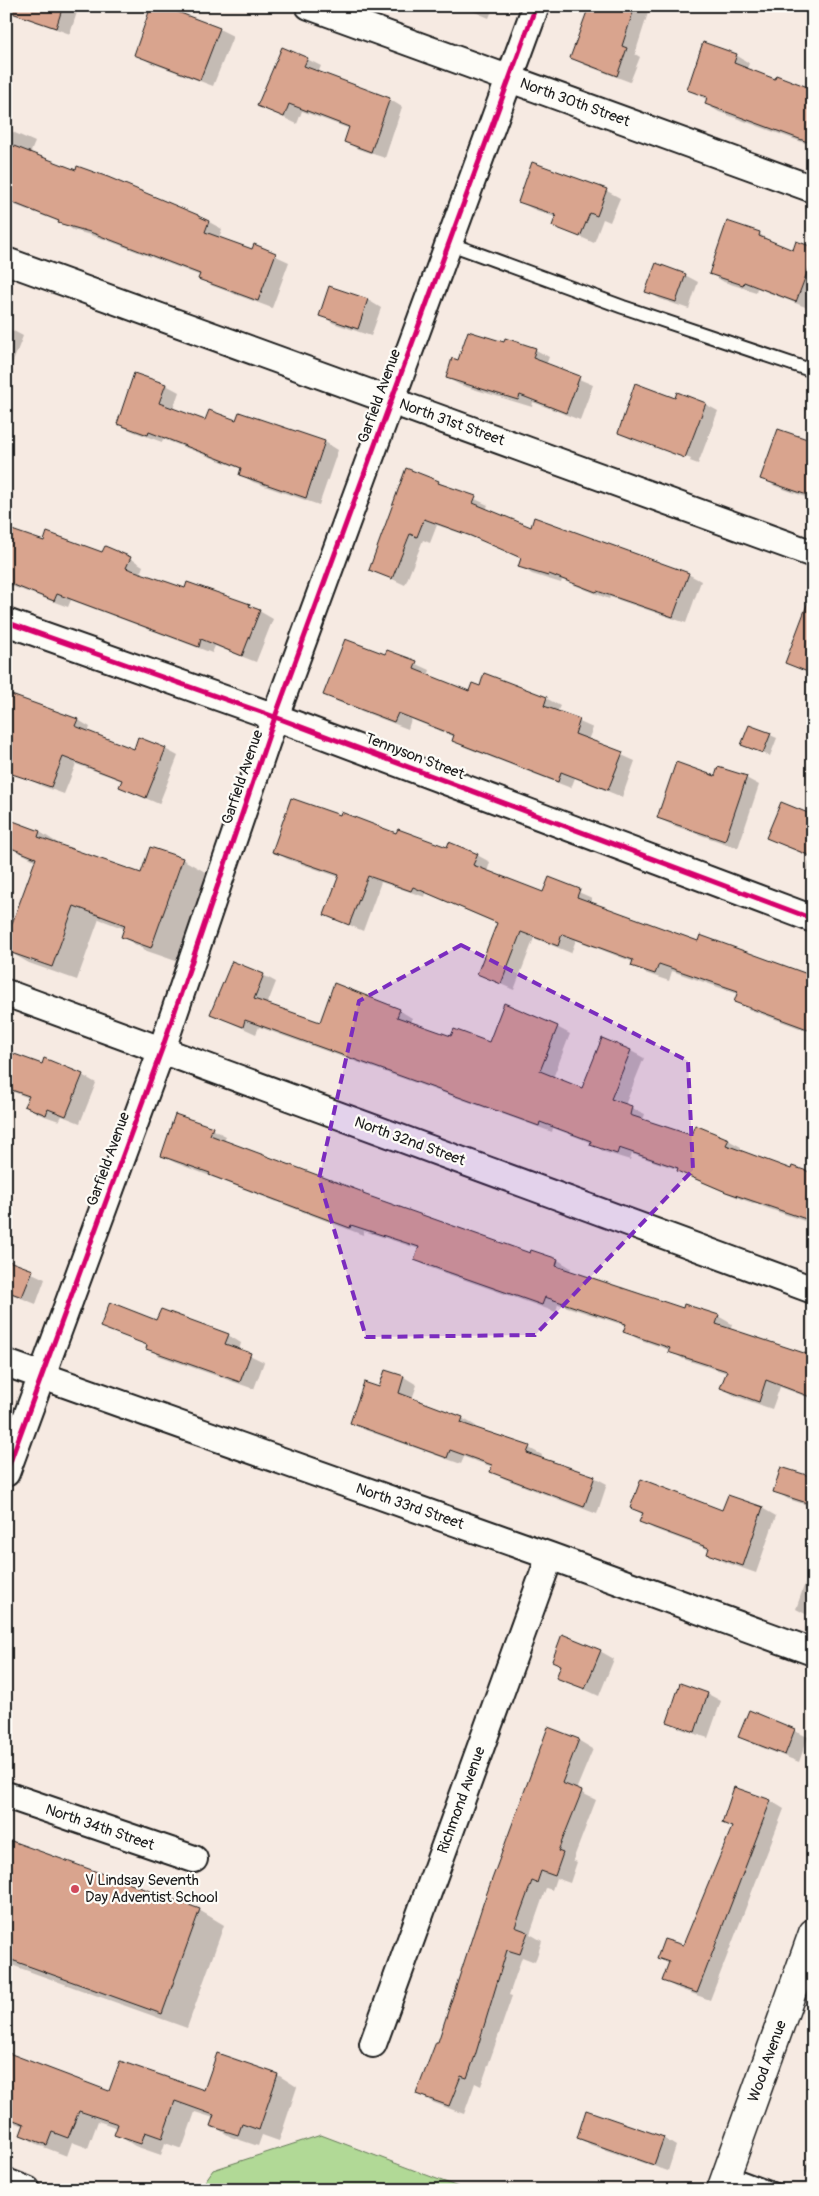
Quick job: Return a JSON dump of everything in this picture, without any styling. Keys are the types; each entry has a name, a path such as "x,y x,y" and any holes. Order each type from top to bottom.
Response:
{"street":[{"name":"North 30th Street","path":"309,6 813,189"},
{"name":"Garfield Avenue","path":"6,1473 162,1049 275,717 390,399 536,6"},
{"name":"North 31st Street","path":"6,261 813,554"},
{"name":"Tennyson Street","path":"6,622 275,717 813,919"},
{"name":"North 32nd Street","path":"6,993 813,1290"},
{"name":"North 33rd Street","path":"6,1364 550,1556 813,1652"},
{"name":"Richmond Avenue","path":"372,2044 550,1556"},
{"name":"North 34th Street","path":"6,1795 194,1860"},
{"name":"Wood Avenue","path":"724,2181 813,1933"},
{"path":"6,2182 27,2190"}],"lane":[{"path":"448,243 622,307 813,371"},
{"path":"724,2181 775,2190"}],"highlighted area":[{"path":"461,945 688,1061 693,1170 535,1335 366,1337 319,1179 359,1001"}],"green space":[{"path":"321,2135 466,2190 199,2190 213,2170"}],"building":[{"path":"6,6 63,6 56,28 6,11"},
{"path":"151,6 162,6 220,28 200,80 134,55"},
{"path":"589,6 635,6 622,46 627,48 617,76 570,58"},
{"path":"703,42 737,54 734,63 775,79 776,75 813,89 813,144 705,104 707,97 687,90"},
{"path":"282,47 308,58 304,66 390,98 371,152 344,142 349,127 289,104 284,117 257,106"},
{"path":"6,143 76,170 77,166 108,177 198,215 209,221 205,232 252,249 254,244 276,253 258,301 198,279 200,274 90,232 58,223 59,221 6,200"},
{"path":"532,162 607,189 597,216 590,213 580,237 552,226 556,215 518,202"},
{"path":"727,221 760,232 759,236 793,250 796,241 813,247 813,257 796,302 744,282 743,285 709,274"},
{"path":"656,263 686,274 676,302 645,292"},
{"path":"329,286 368,299 358,329 319,316"},
{"path":"468,331 504,342 505,338 536,348 533,358 580,376 566,413 520,395 518,400 446,378 452,358 458,360"},
{"path":"134,373 166,384 159,403 205,420 209,410 236,420 239,412 325,441 306,498 239,475 241,468 222,460 149,432 148,435 117,424"},
{"path":"635,383 675,398 677,392 706,403 685,458 618,433"},
{"path":"778,429 813,441 813,497 760,479"},
{"path":"406,468 439,481 438,483 476,496 473,503 531,527 534,517 689,573 673,617 596,592 549,574 548,576 518,567 521,558 471,536 424,519 417,537 410,534 392,579 369,570"},
{"path":"6,528 44,541 47,532 102,552 105,546 131,557 126,568 185,588 187,582 250,604 249,606 260,610 242,656 201,639 199,647 57,594 54,601 6,582"},
{"path":"811,594 813,595 813,674 785,663"},
{"path":"345,639 385,654 387,650 417,661 414,669 469,691 472,683 480,686 484,673 547,697 544,706 580,719 575,734 623,752 608,790 561,772 558,782 452,741 454,735 398,713 394,722 323,695"},
{"path":"6,693 78,719 75,726 134,749 138,737 166,748 146,798 119,787 122,780 63,757 51,787 6,772"},
{"path":"749,725 771,733 763,753 741,745"},
{"path":"676,762 715,776 718,767 747,776 725,841 657,818"},
{"path":"291,798 340,815 341,812 396,833 398,829 447,847 449,842 478,854 473,865 543,892 549,877 580,889 577,897 698,941 700,935 813,976 813,1031 734,1002 738,991 659,964 655,974 631,966 633,960 562,934 558,946 521,932 501,984 477,974 497,923 413,887 411,891 368,876 349,925 324,915 339,875 272,852"},
{"path":"781,802 813,815 813,857 766,838"},
{"path":"13,821 40,831 38,837 141,873 150,847 183,858 151,948 121,937 125,925 74,906 52,967 6,951 6,940 36,858 6,846 6,839"},
{"path":"232,961 264,974 254,999 320,1022 334,983 400,1009 397,1017 451,1036 454,1029 489,1042 504,1003 558,1026 540,1071 582,1088 602,1038 631,1050 611,1099 632,1106 630,1115 691,1135 695,1125 729,1139 726,1145 791,1169 792,1166 813,1173 813,1199 806,1219 726,1192 677,1171 678,1168 619,1148 617,1154 590,1145 591,1141 540,1122 539,1126 245,1020 243,1027 210,1014"},
{"path":"6,1051 42,1064 44,1058 83,1074 66,1116 48,1109 46,1115 24,1106 29,1096 6,1088"},
{"path":"175,1114 213,1127 210,1135 363,1192 363,1194 530,1253 531,1250 558,1259 556,1266 683,1308 684,1304 719,1315 716,1324 813,1356 813,1398 766,1380 759,1402 720,1388 727,1371 668,1352 670,1348 623,1332 626,1324 545,1297 542,1305 414,1260 419,1247 351,1225 350,1228 209,1175 210,1173 161,1156"},
{"path":"6,1260 33,1270 22,1297 6,1291"},
{"path":"110,1302 156,1320 161,1309 229,1334 225,1344 251,1353 240,1382 146,1349 147,1345 100,1327"},
{"path":"385,1370 404,1376 399,1393 463,1417 461,1423 530,1446 527,1453 595,1476 584,1507 490,1472 492,1465 450,1450 447,1458 350,1423 364,1382 379,1387"},
{"path":"781,1467 813,1477 813,1505 773,1492"},
{"path":"641,1479 722,1510 728,1495 763,1507 743,1566 707,1554 709,1548 639,1522 643,1513 630,1508"},
{"path":"562,1634 601,1650 585,1689 556,1678 561,1665 552,1661"},
{"path":"680,1683 708,1693 695,1732 667,1722"},
{"path":"749,1710 795,1729 785,1755 738,1737"},
{"path":"548,1727 579,1739 562,1783 582,1791 558,1851 563,1853 555,1876 541,1871 537,1883 532,1881 515,1927 528,1932 520,1954 507,1950 467,2078 461,2076 449,2106 416,2094 436,2042 438,2042 484,1901"},
{"path":"734,1787 771,1800 697,1993 662,1981 669,1962 657,1958 664,1939 683,1945 732,1827 722,1823"},
{"path":"6,1839 200,1909 162,2014 6,1958"},
{"path":"6,2052 109,2091 120,2061 204,2090 217,2053 278,2074 259,2130 242,2124 238,2135 210,2126 214,2115 175,2101 162,2138 145,2132 141,2144 114,2135 118,2124 79,2111 68,2138 52,2132 47,2145 20,2135 24,2124 6,2117"},
{"path":"586,2110 664,2137 654,2165 577,2138"}],"cycle path":[{"path":"6,1473 162,1049 275,717 536,6"},
{"path":"6,622 275,717 813,919"}],"place":[{"name":"V Lindsay Seventh Day Adventist School","path":"75,1889"}]}
